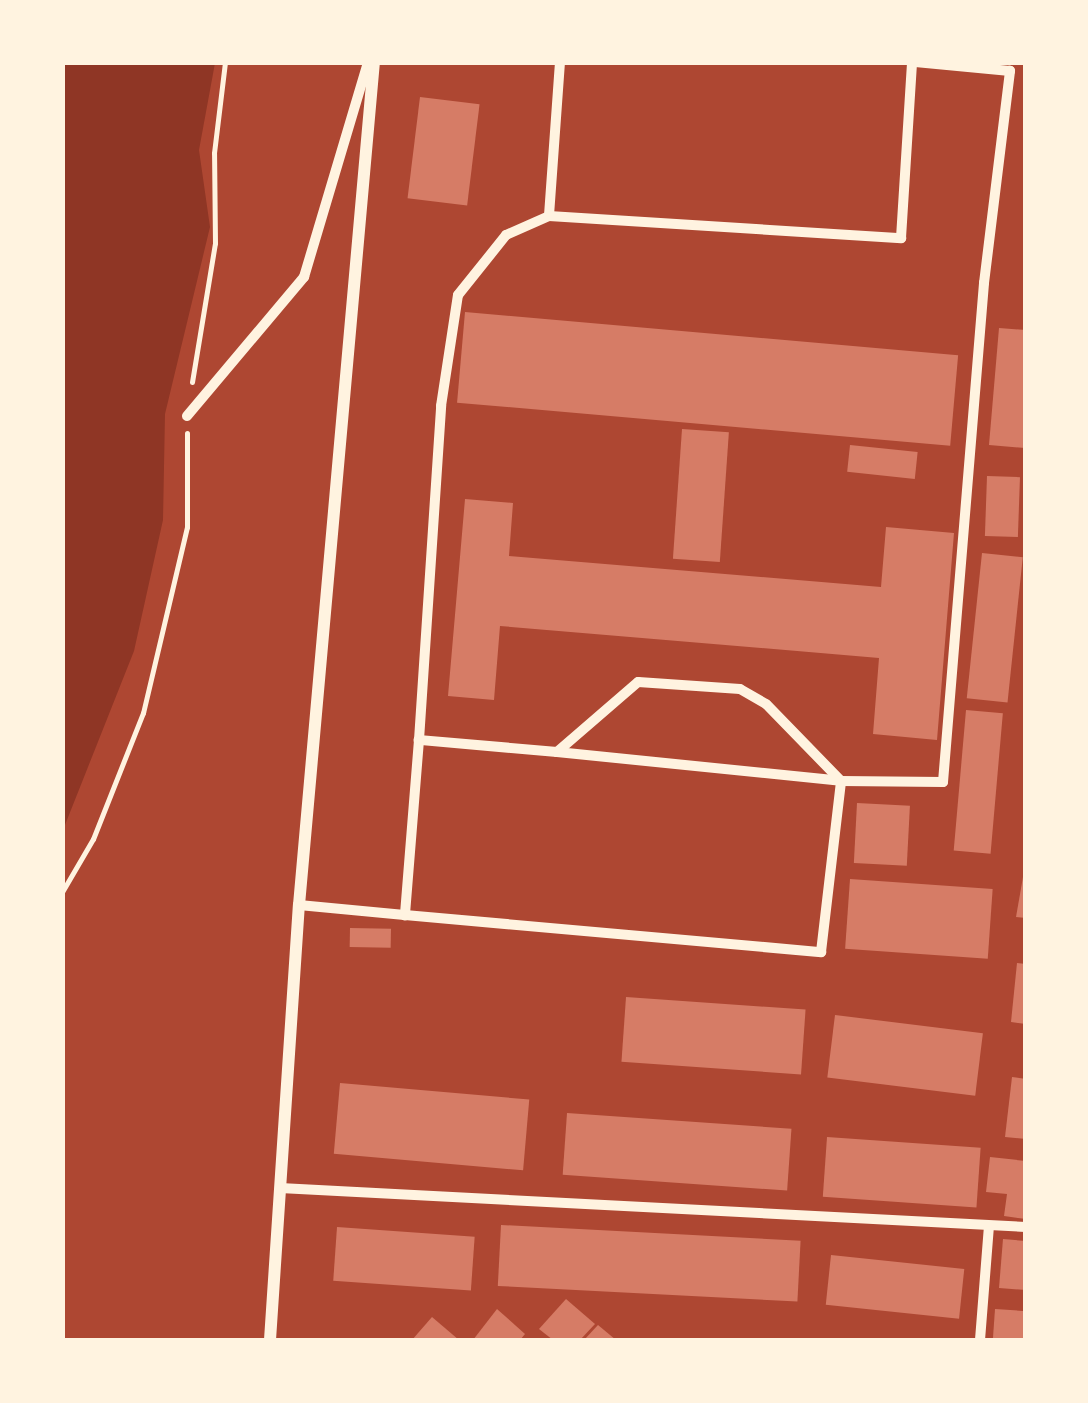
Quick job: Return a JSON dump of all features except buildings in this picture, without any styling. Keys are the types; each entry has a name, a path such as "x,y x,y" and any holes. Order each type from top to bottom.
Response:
{"street":[{"path":"187,416 304,277 371,62"},
{"path":"270,1340 299,905 371,62"},
{"path":"549,216 560,62"},
{"path":"405,915 441,406 458,296 506,236 549,216 900,238 914,62 1010,71 984,282 943,782 841,781 418,740"},
{"path":"556,752 638,682 740,690 766,704 841,781"},
{"path":"299,905 821,952 841,781"},
{"path":"280,1188 1026,1228"},
{"path":"980,1340 988,1226"}],"path":[{"path":"62,892 93,840 143,712 187,527 187,416 216,243 214,153 225,62"}],"shaded area":[{"path":"63,62 215,63 199,150 210,227 165,414 163,520 134,651 63,830"},
{"path":"62,63 1025,63 1025,1340 62,1340"}]}
